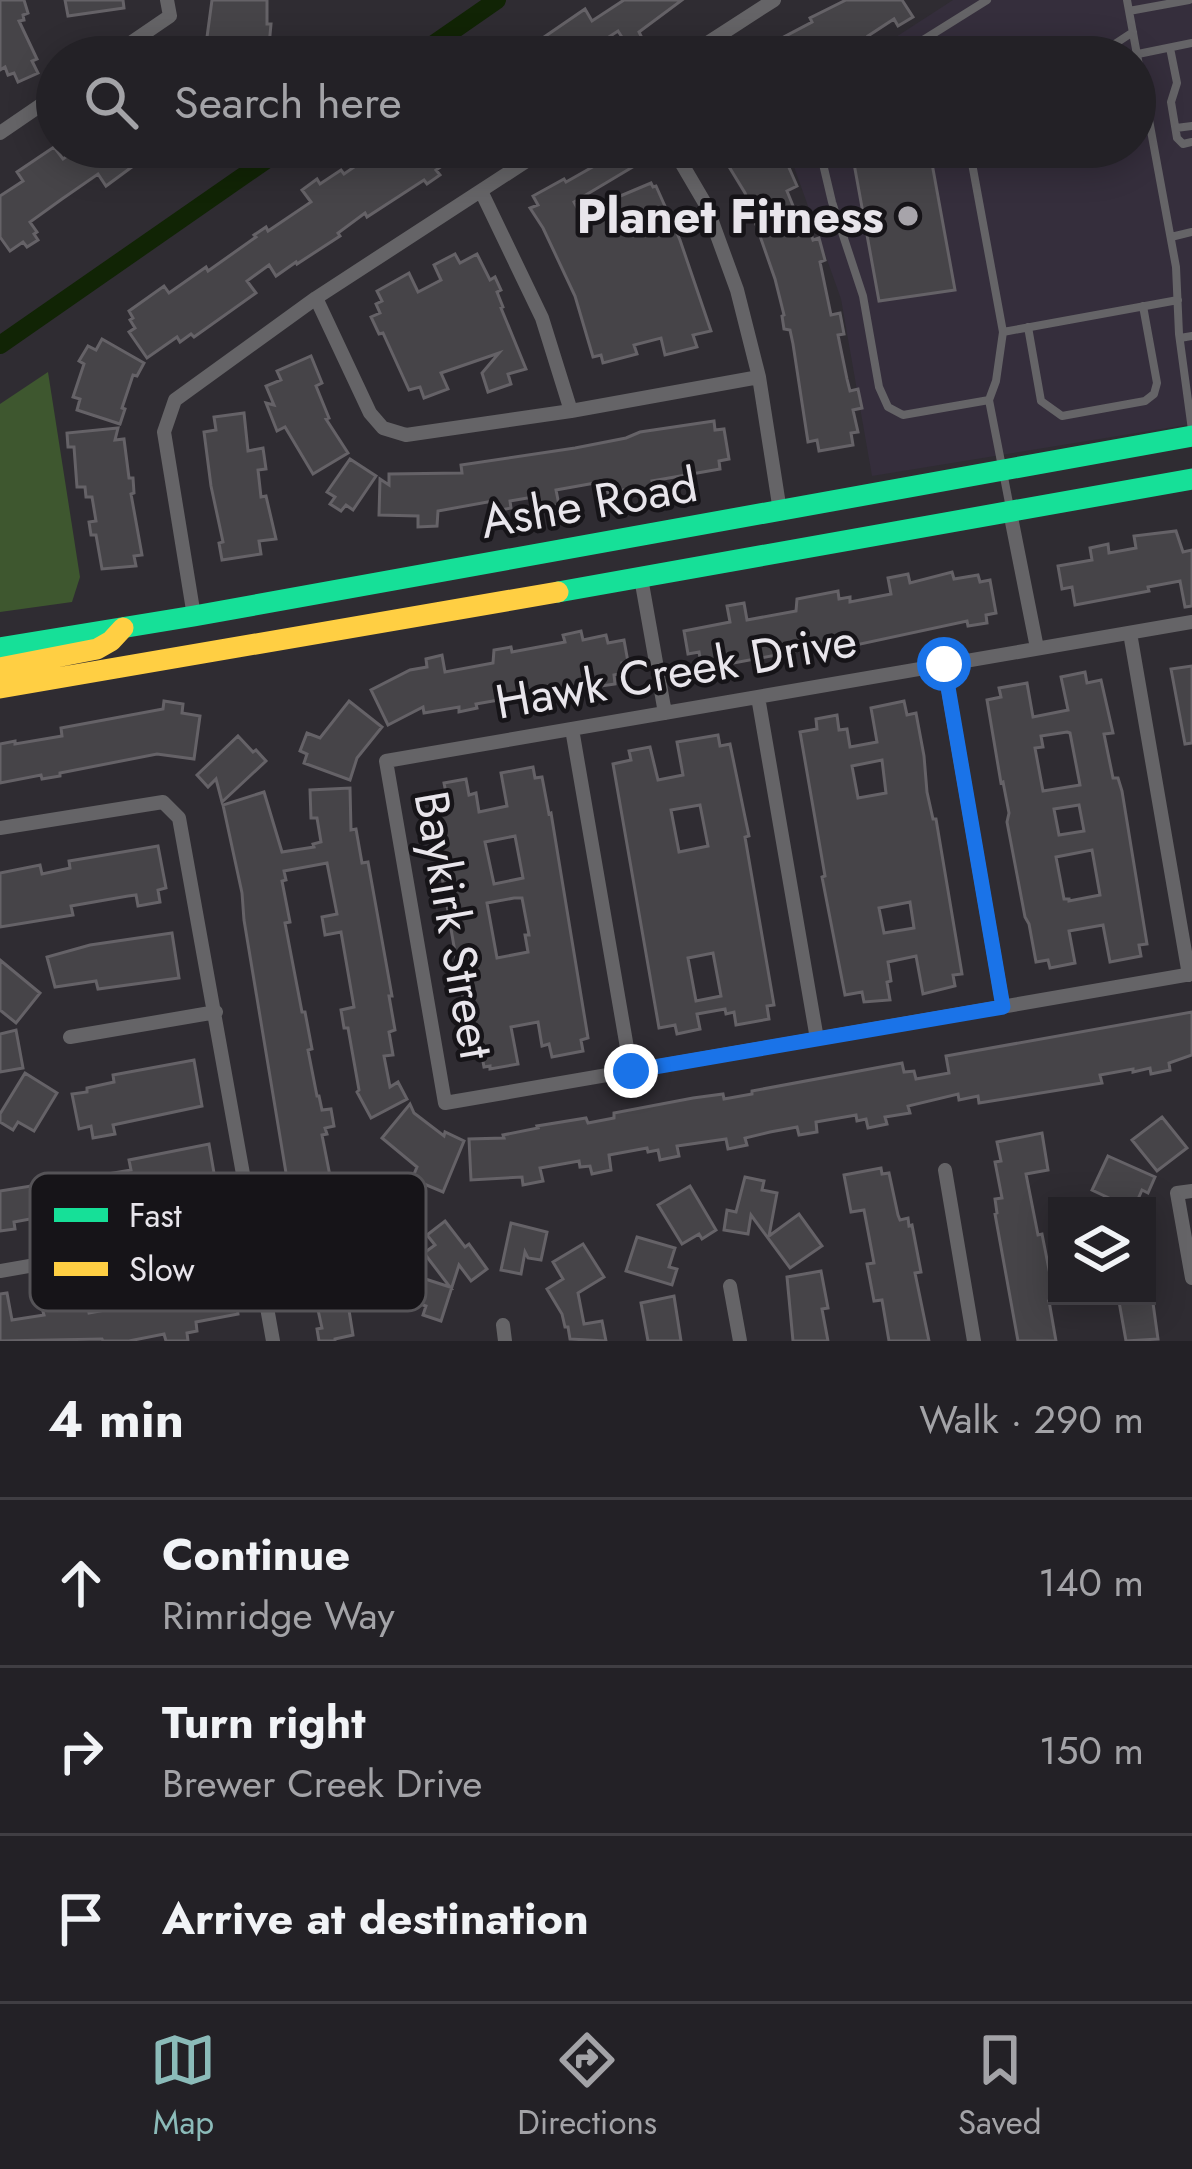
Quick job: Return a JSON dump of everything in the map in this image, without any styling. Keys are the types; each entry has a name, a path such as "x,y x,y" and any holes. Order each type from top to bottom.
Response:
{"street":[{"path":"718,36 774,0"},
{"path":"135,36 169,8"},
{"path":"0,133 36,108"},
{"path":"194,616 164,432 175,400 316,298 516,168"},
{"path":"684,168 706,206 737,290 759,377 780,511"},
{"path":"481,191 542,318 571,411"},
{"path":"316,298 370,412 383,428 406,436 759,377"},
{"name":"Ashe Road","path":"0,648 1003,471 1192,433"},
{"name":"Ashe Road","path":"0,688 1192,478"},
{"path":"1010,512 1037,648"},
{"path":"641,578 665,713"},
{"name":"Hawk Creek Drive","path":"386,761 1192,622"},
{"path":"0,668 97,649 124,627"},
{"path":"572,729 631,1071 1191,975 1130,632"},
{"path":"944,664 1003,1007"},
{"path":"758,697 817,1039"},
{"name":"Baykirk Street","path":"386,761 445,1103 631,1071"},
{"path":"0,828 163,802 179,818 244,1173"},
{"path":"70,1037 216,1012"},
{"path":"945,1170 974,1341"},
{"path":"1185,1192 1192,1278"},
{"path":"0,1271 30,1266"},
{"path":"730,1286 740,1341"},
{"path":"267,1311 272,1341"}],"lane":[{"path":"930,36 987,0"},
{"path":"1134,36 1128,5 1189,0"},
{"path":"1127,36 1133,32"},
{"path":"1156,51 1192,44"},
{"path":"1170,48 1177,83 1171,102 1178,138 1192,142"},
{"path":"1177,83 1192,80"},
{"path":"1176,128 1192,126"},
{"path":"1156,155 1171,237 1192,433"},
{"path":"824,168 863,296 878,387 888,407 903,416 989,400"},
{"path":"973,168 1003,332 989,400 1010,512"},
{"path":"1171,237 1192,232"},
{"path":"1003,332 1178,300"},
{"path":"1028,327 1041,401 1062,416 1145,401 1154,394 1157,383 1143,306"},
{"path":"1180,338 1192,335"}],"shaded area":[{"path":"953,0 1192,0 1192,424 872,476 841,299 794,168 1156,168 1156,36 897,36"}],"green space":[{"path":"48,372 80,577 72,602 0,612 0,404"}],"building":[{"path":"0,0 24,0 28,13 19,21 36,57 32,61 36,74 18,82 5,67 0,70"},
{"path":"65,0 123,0 124,8 68,16"},
{"path":"212,0 267,0 270,36 207,36"},
{"path":"624,0 682,0 639,32 641,36 621,36 618,31 610,36 546,36 585,9 592,21"},
{"path":"846,0 902,0 913,17 898,26 894,19 868,36 786,36 812,22 810,18"},
{"path":"36,159 36,168 130,168 106,186 98,174 30,222 38,240 27,247 23,242 10,251 0,237 0,196 23,181 17,172"},
{"path":"353,168 439,168 440,175 427,184 424,180 367,217 365,213 340,236 276,276 269,265 247,281 256,293 194,337 191,334 180,342 177,337 147,358 129,332 135,328 129,311 164,286 169,293 206,267 208,271 254,235 311,202 302,190 317,179 320,184 341,170 344,174"},
{"path":"591,168 631,168 574,202 580,213 651,183 656,186 711,331 693,335 697,347 665,355 661,338 634,345 637,354 603,363 601,355 593,357 575,296 530,208 538,205 533,196"},
{"path":"730,168 789,168 797,186 787,191 804,233 810,231 813,240 819,238 831,315 840,313 844,334 838,335 850,391 858,389 862,408 853,410 858,432 851,433 853,445 819,451 817,440 808,442 790,330 784,329 775,279 745,193"},
{"path":"855,168 933,168 955,290 879,301"},
{"path":"455,254 460,263 477,254 490,280 495,277 501,308 526,369 508,374 511,384 488,392 482,373 499,353 441,373 448,389 424,398 420,387 409,390 371,317 380,313 376,304 382,301 377,291 409,273 418,292 441,280 434,265"},
{"path":"102,339 144,363 137,376 133,375 120,424 77,410 80,399 73,397 84,364 79,361 88,346 96,350"},
{"path":"311,356 322,383 316,386 326,419 348,453 313,474 285,427 277,431 266,403 274,405 266,386 281,380 277,371"},
{"path":"244,413 248,451 263,448 266,469 258,470 261,497 266,496 276,539 259,541 261,554 222,560 204,432 216,430 214,417"},
{"path":"714,421 715,430 724,429 729,459 719,461 720,469 652,481 654,488 608,493 606,485 595,483 556,490 559,505 541,507 539,496 510,501 511,508 495,511 493,501 438,511 437,526 418,527 418,516 379,515 380,479 389,485 389,474 462,473 461,465"},
{"path":"118,428 115,440 124,439 129,478 133,478 131,494 142,555 134,556 136,566 102,569 89,522 96,521 92,497 86,497 85,487 77,487 74,447 68,447 67,433"},
{"path":"350,459 376,476 353,510 346,505 341,511 330,504 335,497 327,492"},
{"path":"1176,531 1183,552 1192,550 1192,606 1185,607 1180,581 1075,605 1072,587 1062,589 1058,566 1092,560 1090,548 1108,544 1109,553 1136,548 1134,536"},
{"path":"952,572 954,579 978,575 980,582 990,580 996,613 986,615 987,623 968,626 967,621 842,648 829,645 702,669 699,652 688,654 684,631 730,622 727,606 744,603 747,620 796,611 797,599 838,591 839,599 850,597 850,602 891,594 888,578 908,574 910,583"},
{"path":"581,631 583,640 606,635 608,643 624,640 628,662 622,663 624,673 614,675 615,684 476,704 477,708 459,712 459,707 424,713 423,707 388,725 371,690 410,670 427,667 426,659 442,655 445,672 493,663 494,650 511,647 512,652 565,642 563,635"},
{"path":"1192,666 1192,743 1185,744 1171,669"},
{"path":"1085,672 1087,683 1101,680 1113,733 1104,734 1113,778 1118,778 1122,791 1147,944 1139,945 1141,956 1110,962 1103,925 1069,931 1075,963 1050,968 1048,960 1036,962 1025,917 987,700 1001,697 999,688 1027,683 1033,717 1068,710 1061,677","holes":["1067,732 1080,785 1043,791 1035,748 1043,747 1041,736","1079,805 1084,831 1059,835 1054,809","1092,850 1100,895 1064,899 1056,857"]},
{"path":"164,701 183,704 182,713 200,716 194,759 157,754 60,776 0,783 0,744 62,736 61,728 163,709"},
{"path":"349,701 382,727 357,758 350,780 304,763 307,754 300,751 307,733 320,738"},
{"path":"904,701 907,715 916,713 962,974 953,975 955,986 923,994 916,956 888,962 890,1000 864,1002 862,992 845,995 800,732 817,729 816,719 837,715 839,730 847,729 850,747 877,742 871,708","holes":["882,760 886,793 858,798 852,766","910,902 914,928 884,933 879,908"]},
{"path":"718,735 720,746 730,744 774,1005 767,1006 769,1019 736,1025 734,1012 726,1014 725,1009 697,1014 700,1029 677,1034 675,1025 659,1028 613,764 631,760 629,751 650,747 658,780 683,775 677,742","holes":["700,805 708,846 679,852 671,810","713,953 721,996 696,1001 688,958"]},
{"path":"238,736 266,761 222,802 216,779 208,787 197,775"},
{"path":"533,767 535,778 542,777 588,1038 581,1040 583,1051 552,1057 549,1044 542,1046 538,1022 511,1027 518,1064 490,1069 484,1067 482,1056 474,1057 471,1043 475,1040 471,1041 428,796 446,793 444,783 466,779 469,795 476,793 479,812 507,806 501,773","holes":["515,836 523,878 494,884 485,842","522,898 528,952 497,958 487,903"]},
{"path":"350,788 351,830 356,829 362,863 368,862 392,996 395,1030 389,1032 393,1055 384,1056 390,1087 398,1082 407,1099 371,1118 357,1092 341,1010 354,1007 341,932 325,935 322,917 337,914 327,863 284,871 290,922 285,923 312,1049 308,1050 317,1096 322,1110 331,1109 334,1126 325,1128 327,1134 322,1135 329,1173 286,1173 242,893 223,805 264,792 282,852 314,847 321,842 317,818 311,818 310,790"},
{"path":"158,846 166,888 158,890 160,902 138,906 136,895 128,896 71,906 73,915 0,927 0,873 40,865 42,874 70,868 69,861"},
{"path":"172,933 179,978 98,989 96,981 55,987 47,957 90,945"},
{"path":"0,960 40,993 16,1023 0,1010"},
{"path":"1192,1012 1192,1055 1169,1063 1170,1070 1151,1074 1150,1068 1133,1069 1100,1075 1102,1083 979,1103 978,1096 959,1100 958,1094 908,1106 910,1113 885,1117 887,1124 868,1128 866,1119 857,1121 856,1115 816,1122 817,1132 799,1135 797,1127 770,1132 745,1138 747,1145 728,1149 726,1139 677,1146 679,1156 660,1160 658,1150 648,1152 647,1148 609,1155 611,1170 592,1174 590,1166 580,1167 579,1161 540,1168 543,1181 523,1185 522,1177 471,1180 469,1139 504,1138 537,1126 586,1118 588,1123 614,1118 614,1113 723,1094 724,1099 902,1063 904,1072 914,1071 916,1079 949,1073 946,1056"},
{"path":"16,1030 23,1068 0,1072 0,1034"},
{"path":"194,1060 202,1106 113,1125 115,1134 93,1138 91,1126 79,1129 72,1094 114,1082 113,1075"},
{"path":"25,1073 57,1093 34,1131 18,1122 13,1130 0,1122 0,1114"},
{"path":"410,1104 414,1113 444,1136 445,1132 464,1141 443,1192 426,1185 426,1173 414,1173 417,1167 382,1138"},
{"path":"1162,1117 1187,1148 1157,1171 1132,1140"},
{"path":"1042,1133 1048,1170 1026,1174 1048,1264 1048,1305 1056,1341 1018,1341 995,1214 995,1199 1002,1198 995,1162 1001,1161 997,1142"},
{"path":"209,1144 214,1173 113,1173 131,1170 129,1160"},
{"path":"1108,1156 1155,1177 1148,1193 1142,1190 1139,1197 1107,1197 1092,1190"},
{"path":"881,1168 882,1174 889,1173 900,1220 908,1218 912,1225 921,1272 915,1273 929,1341 889,1341 882,1300 874,1301 867,1264 874,1263 864,1210 851,1212 844,1175"},
{"path":"745,1177 764,1181 762,1190 777,1193 769,1236 799,1214 822,1246 790,1268 751,1215 748,1234 724,1230 727,1210 736,1212"},
{"path":"30,1186 30,1219 14,1222 15,1229 0,1231 0,1191"},
{"path":"690,1186 716,1230 682,1244 658,1205"},
{"path":"445,1221 487,1269 471,1281 459,1265 441,1321 423,1315 426,1279 450,1287 426,1256 435,1245 427,1235"},
{"path":"511,1223 547,1232 541,1260 528,1258 525,1252 521,1274 501,1270"},
{"path":"637,1237 675,1248 669,1267 677,1269 672,1285 626,1271"},
{"path":"583,1244 604,1277 578,1293 584,1324 602,1321 606,1341 570,1339 547,1289 563,1279 553,1262"},
{"path":"821,1271 828,1341 793,1341 787,1277"},
{"path":"7,1293 12,1320 44,1315 43,1311 238,1314 196,1322 197,1331 187,1333 188,1341 166,1341 164,1334 129,1341 0,1341 0,1294"},
{"path":"674,1296 681,1341 648,1341 641,1303"},
{"path":"1120,1305 1153,1305 1158,1339 1126,1341"},
{"path":"318,1311 349,1311 353,1335 319,1341 317,1329 322,1328"}],"waterway":[{"path":"445,36 497,0"},
{"path":"0,345 255,168"}],"traffic: fast":[{"path":"0,648 1192,436"},
{"path":"558,592 1192,479"}],"traffic: slow":[{"path":"0,688 558,592"},
{"path":"0,668 97,649 123,628"}],"place":[{"name":"Planet Fitness","path":"908,216"}],"route":[{"path":"631,1071 1003,1007 944,664"}]}
